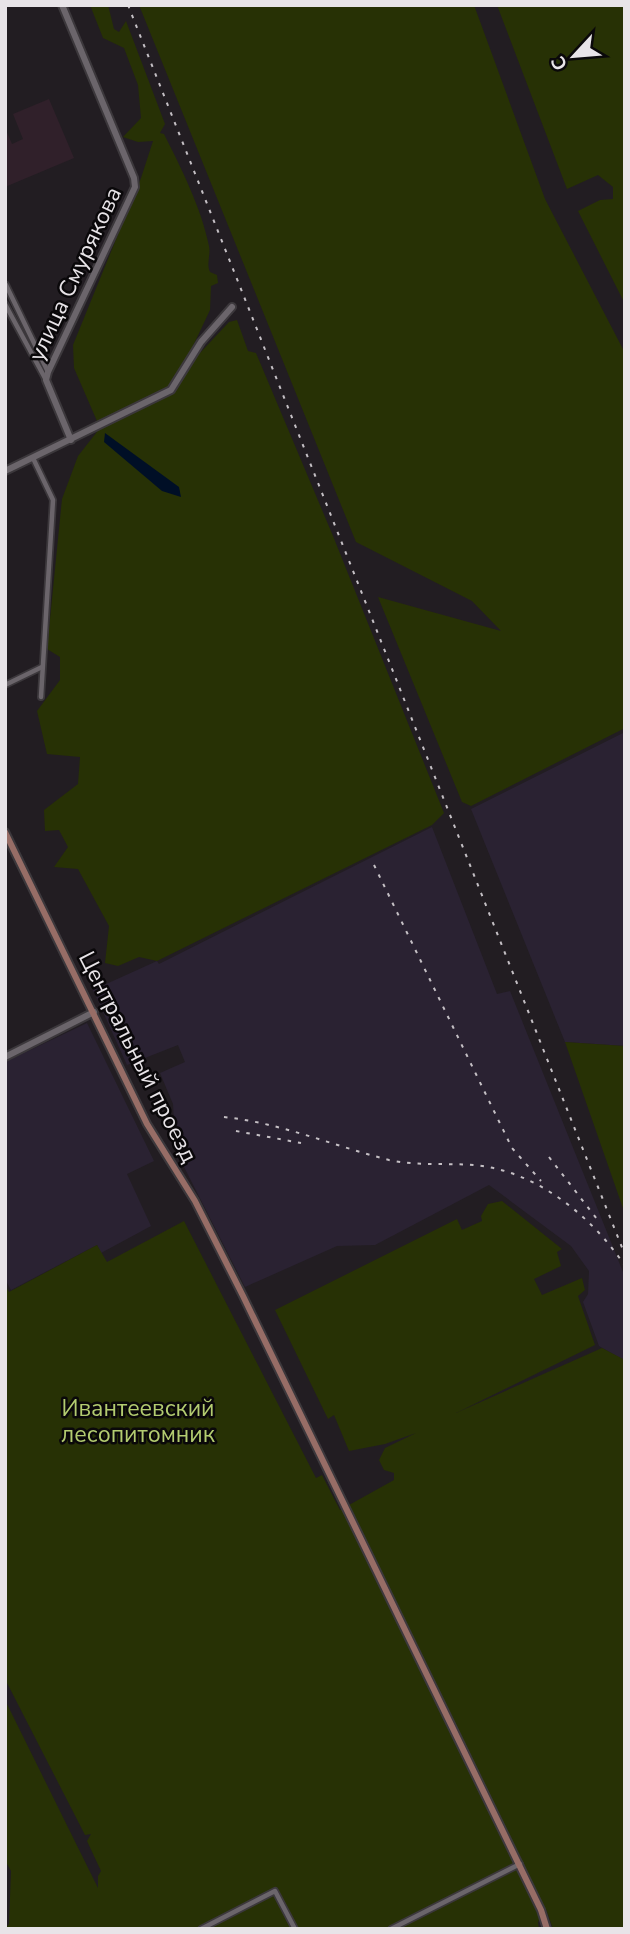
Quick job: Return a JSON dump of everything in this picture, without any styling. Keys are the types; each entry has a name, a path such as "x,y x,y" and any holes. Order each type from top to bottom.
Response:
{"main road":[{"name":"Центральный проезд","path":"5,832 147,1124 195,1201 243,1296 520,1864 547,1929"}],"street":[{"name":"улица Смурякова","path":"62,5 134,177 135,187 48,372 47,380 71,440"},
{"path":"6,285 48,372"},
{"path":"5,304 47,380"},
{"path":"5,471 172,390 201,342 232,307"},
{"path":"33,458 53,500 41,697"},
{"path":"5,685 43,666"},
{"path":"5,1056 94,1012"},
{"path":"391,1929 520,1864"},
{"path":"201,1929 275,1891 295,1929"}],"shaded area":[{"path":"49,99 74,158 5,187 5,128 12,144 23,139 13,114"},
{"path":"625,732 625,1046 565,1042 471,809"},
{"path":"432,827 497,994 510,991 625,1277 625,1361 599,1346 583,1302 588,1294 589,1271 571,1246 489,1185 375,1245 337,1246 245,1287 181,1161 187,1149 174,1122 173,1104 160,1073 185,1062 178,1045 127,1065 93,990 157,961 159,964"},
{"path":"87,1023 154,1161 127,1174 151,1226 101,1253 97,1245 11,1290 5,1279 5,1062"}],"green space":[{"path":"90,5 108,5 114,29 119,32 126,21 165,124 160,133 164,134 184,174 205,231 209,269 217,275 218,283 211,286 210,310 193,346 194,352 199,354 229,322 237,320 248,351 256,353 444,813 432,825 157,961 139,957 118,966 105,963 109,926 78,869 54,867 68,847 59,830 45,831 44,810 78,784 80,757 47,754 37,711 60,680 60,657 47,649 62,499 78,456 100,428 74,368 73,345 141,178 153,141 138,142 123,137 141,118 138,85 124,48 103,38"},
{"path":"139,5 474,5 545,199 625,353 625,728 471,806 462,802 378,597 501,631 472,601 356,542"},
{"path":"497,5 625,5 625,304 578,211 600,200 613,199 613,187 598,175 567,189"},
{"path":"565,1042 625,1046 625,1214"},
{"name":"Ивантеевский лесопитомник","path":"502,1201 562,1249 557,1252 561,1266 534,1279 542,1295 582,1278 585,1290 578,1296 595,1345 456,1413 602,1348 625,1360 625,1929 553,1929 546,1909 538,1922 539,1929 5,1929 9,1924 11,1871 5,1860 5,1700 98,1888 101,1871 87,1841 91,1834 85,1835 5,1679 5,1285 9,1292 97,1245 107,1262 184,1221 316,1478 322,1475 340,1510 394,1480 394,1473 384,1470 379,1460 385,1448 416,1433 385,1444 349,1451 334,1415 328,1419 275,1310 457,1219 462,1230 482,1221 481,1216 488,1204"}],"water":[{"path":"105,433 179,487 181,497 162,491 104,442"}],"railway":[{"path":"128,5 625,1255"},
{"path":"374,865 512,1148 541,1181"},
{"path":"224,1117 287,1130 389,1160 421,1164 475,1165 520,1176 541,1186 579,1214 612,1248 625,1266"},
{"path":"236,1131 301,1143"},
{"path":"549,1157 600,1223"}]}
